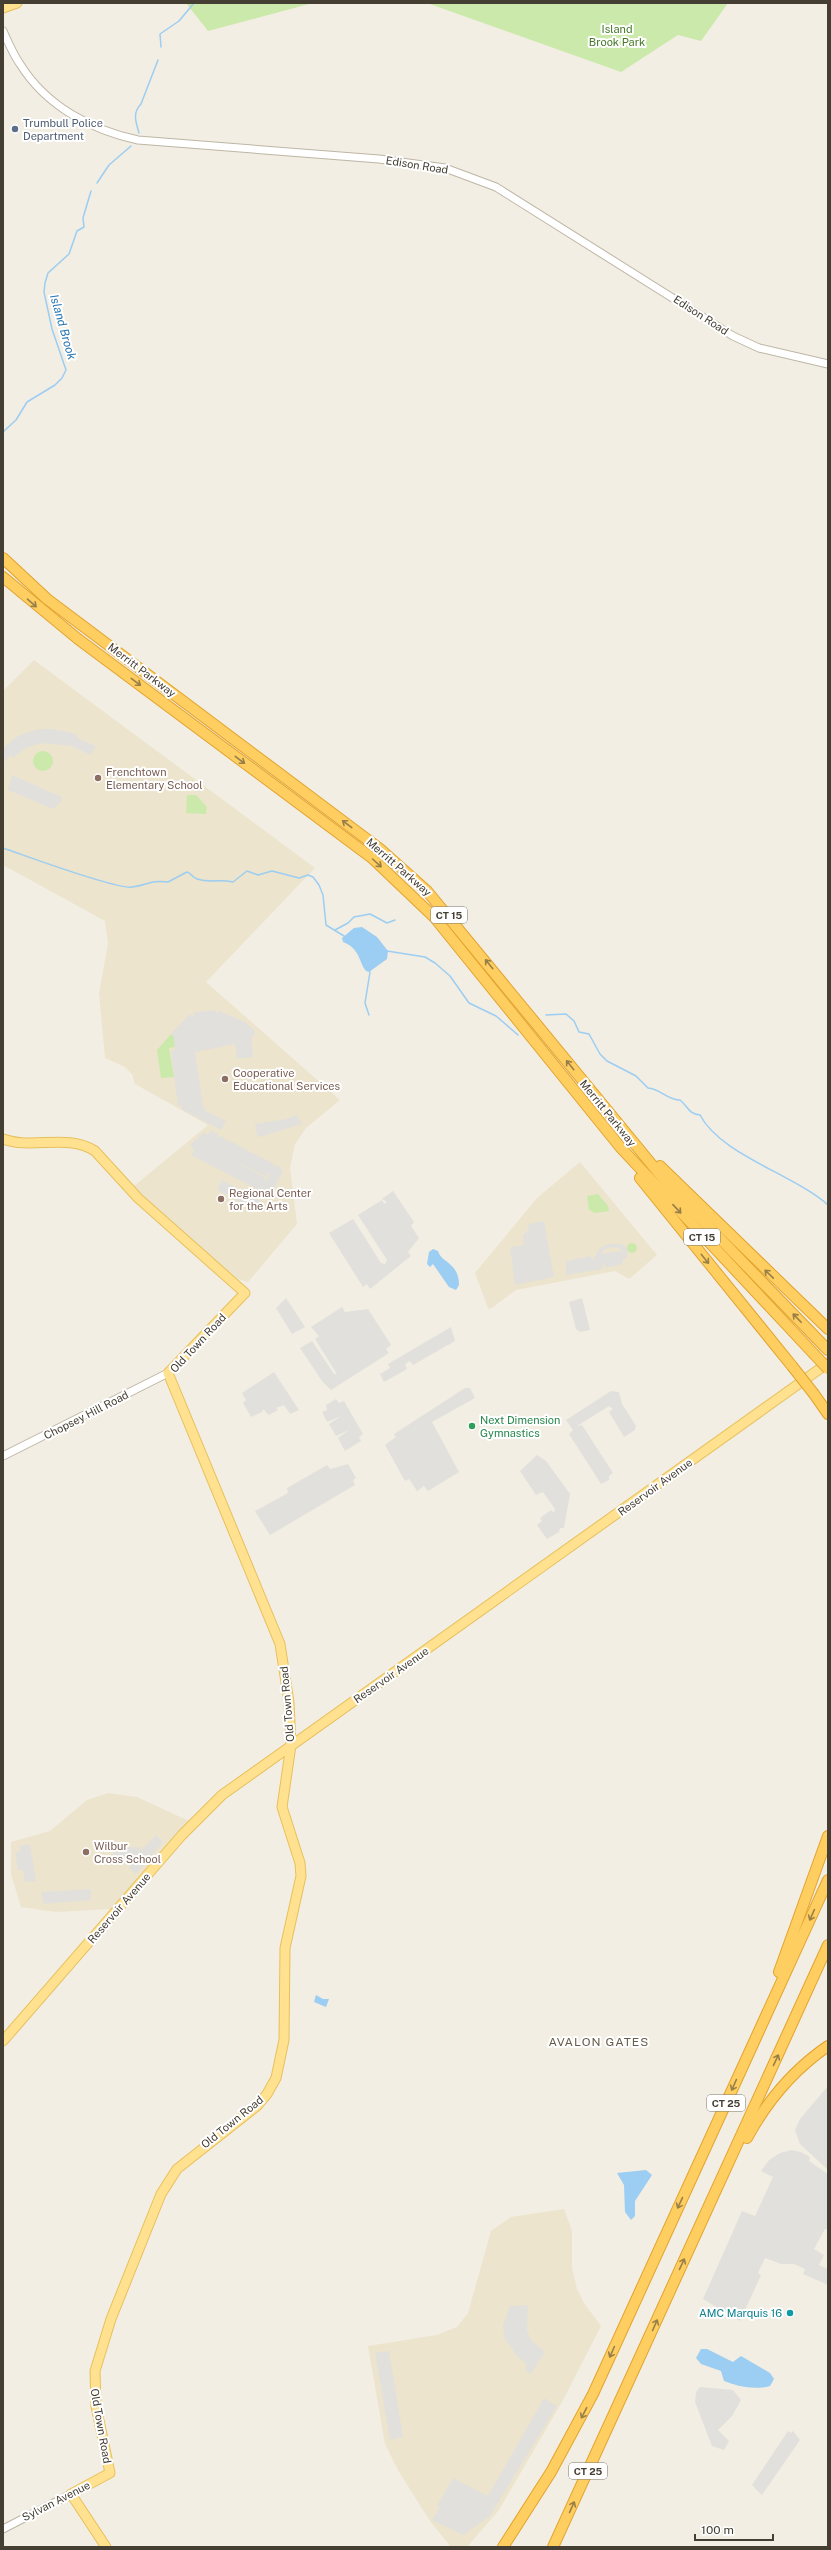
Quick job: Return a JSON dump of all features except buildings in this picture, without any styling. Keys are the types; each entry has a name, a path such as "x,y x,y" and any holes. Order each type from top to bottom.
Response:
{"highway":[{"name":"Merritt Parkway","path":"3,558 47,599 402,868 449,915 599,1102 671,1188 826,1348"},
{"name":"Merritt Parkway","path":"3,578 78,639 372,858 411,893 457,944 596,1117 671,1203 828,1370"},
{"path":"599,1102 608,1107 687,1194 828,1329"},
{"path":"596,1117 603,1132 792,1366 828,1414"},
{"path":"746,2059 828,1836"},
{"name":"CT 25","path":"503,2547 551,2472 601,2378 828,1880"},
{"name":"CT 25","path":"554,2545 828,1945"},
{"path":"713,2197 752,2127 773,2098 799,2069 828,2046"},
{"path":"496,2547 551,2472"}],"main road":[{"path":"3,8 18,3"},
{"name":"Old Town Road","path":"3,1139 37,1144 70,1142 88,1146 95,1150 160,1218 246,1293 168,1373 200,1445 280,1644 289,1702 291,1745 282,1807 300,1863 301,1876 286,1948 284,2034 280,2066 271,2088 262,2100 177,2168 161,2194 111,2318 95,2371 96,2406 110,2473"},
{"name":"Reservoir Avenue","path":"3,2041 199,1816 222,1795 507,1594 828,1363"},
{"name":"Sylvan Avenue","path":"71,2494 110,2473"},
{"path":"71,2494 106,2547"}],"street":[{"name":"Edison Road","path":"3,31 20,64 44,93 72,115 98,128 138,140 371,158 445,168 496,187 733,336 759,348 828,364"},
{"name":"Chopsey Hill Road","path":"3,1456 168,1373"},
{"name":"Sylvan Avenue","path":"3,2529 71,2494"}],"shaded area":[{"name":"Frenchtown Elementary School","path":"34,660 315,868 206,982 340,1100 306,1128 295,1144 290,1168 297,1224 248,1282 238,1279 169,1221 134,1186 208,1125 135,1084 132,1074 125,1067 105,1058 99,993 108,944 105,921 3,865 3,691"},
{"path":"39,729 53,729 77,734 77,738 96,746 91,755 71,746 41,743 26,748 13,758 10,755 5,761 3,759 3,748 9,743 20,735"},
{"path":"12,775 62,797 61,802 53,809 8,790"},
{"path":"216,1010 216,1013 219,1011 245,1022 254,1030 255,1036 251,1037 253,1057 237,1059 235,1044 195,1052 203,1106 206,1111 226,1121 221,1130 181,1109 182,1106 178,1106 171,1051 175,1050 174,1037 171,1034 190,1014 193,1017 195,1012"},
{"path":"297,1115 302,1124 260,1137 257,1135 255,1124 287,1119"},
{"path":"211,1130 218,1134 217,1139 220,1136 225,1138 224,1143 226,1139 274,1164 272,1168 275,1165 280,1167 283,1171 272,1192 269,1190 266,1194 191,1155 194,1150 190,1145 204,1132 208,1135","holes":["225,1156 267,1177 269,1173 270,1175 265,1182 266,1178"]},
{"path":"580,1162 657,1255 629,1279 615,1271 516,1290 490,1309 488,1308 475,1273 537,1198"},
{"path":"222,1180 262,1202 257,1211 217,1190"},
{"path":"393,1191 414,1222 411,1226 419,1238 408,1252 411,1256 370,1289 367,1284 363,1287 329,1233 353,1219 381,1263 385,1264 387,1260 358,1215 382,1200 384,1204 387,1202 382,1199"},
{"path":"544,1221 554,1277 515,1285 510,1247 524,1245 523,1235 529,1229 528,1224"},
{"path":"608,1244 621,1244 627,1248 627,1258 622,1259 623,1264 606,1268 604,1264 602,1265 603,1269 566,1275 566,1261 590,1256 593,1260 600,1248","holes":["612,1247 620,1248 622,1254 620,1251 601,1254 604,1250"]},
{"path":"286,1298 305,1327 292,1334 276,1308"},
{"path":"582,1298 590,1330 580,1332 576,1329 569,1302"},
{"path":"342,1307 345,1312 368,1309 391,1345 386,1349 389,1353 331,1390 322,1381 300,1348 312,1341 334,1374 337,1374 315,1339 319,1336 311,1327"},
{"path":"451,1327 455,1341 413,1365 410,1361 405,1364 407,1369 384,1382 380,1374 390,1368 388,1364"},
{"path":"274,1372 299,1410 290,1414 284,1405 276,1408 278,1410 269,1415 263,1409 262,1412 251,1417 243,1403 246,1400 242,1393"},
{"path":"465,1388 470,1388 475,1398 432,1422 459,1472 428,1491 424,1486 417,1491 409,1479 405,1481 385,1445 396,1437 394,1434"},
{"path":"611,1391 619,1392 622,1404 636,1426 635,1430 624,1437 609,1412 613,1409 609,1406 577,1426 582,1425 613,1473 609,1476 609,1480 601,1484 569,1434 573,1430 566,1420"},
{"path":"336,1399 339,1403 344,1401 363,1434 359,1437 361,1441 345,1451 338,1438 349,1430 336,1436 329,1424 341,1416 327,1422 322,1412 327,1410 326,1405"},
{"path":"537,1455 546,1461 570,1494 564,1528 560,1528 559,1532 547,1539 537,1525 542,1521 540,1518 551,1510 554,1513 555,1509 543,1492 536,1495 520,1471"},
{"path":"348,1464 356,1478 353,1480 355,1485 270,1535 255,1511 288,1493 287,1488 327,1465 330,1469"},
{"name":"Wilbur Cross School","path":"108,1793 137,1797 189,1821 112,1909 56,1912 21,1907 11,1874 11,1842 50,1831 87,1800"},
{"path":"156,1835 163,1842 136,1874 129,1868 132,1863 130,1859 114,1860 113,1854 116,1848 140,1847 141,1851"},
{"path":"30,1844 36,1881 25,1882 23,1870 18,1870 15,1852 20,1851 19,1846"},
{"path":"91,1889 91,1900 44,1904 41,1892"},
{"path":"828,2086 828,2170 800,2144 795,2130 800,2119"},
{"path":"791,2150 801,2152 810,2157 809,2161 828,2174 828,2229 825,2229 814,2249 824,2255 819,2265 828,2269 828,2285 803,2274 805,2269 794,2264 781,2264 765,2258 758,2273 761,2275 740,2321 703,2299 742,2211 755,2216 773,2177 761,2171 769,2160 780,2153"},
{"path":"564,2209 572,2231 572,2268 577,2289 584,2303 601,2326 562,2402 499,2510 467,2547 451,2547 430,2521 399,2472 385,2444 368,2346 437,2335 457,2327 468,2313 491,2231 511,2217"},
{"path":"528,2305 527,2330 531,2340 545,2352 531,2374 525,2370 527,2365 517,2356 504,2338 503,2325 510,2306"},
{"path":"389,2351 403,2437 390,2440 375,2353"},
{"path":"700,2387 733,2390 741,2400 732,2416 718,2430 729,2441 724,2450 712,2446 695,2402 696,2392"},
{"path":"544,2398 557,2406 490,2516 463,2535 432,2520 440,2508 437,2506 453,2478 488,2496"},
{"path":"788,2431 791,2433 793,2431 800,2440 762,2495 752,2485"}],"green space":[{"path":"186,3 313,3 208,31"},
{"name":"Island Brook Park","path":"427,3 728,3 701,41 678,35 621,72"},
{"path":"43,751 50,754 53,761 50,768 43,771 36,768 33,761 36,754"},
{"path":"187,795 196,795 207,807 206,814 186,813"},
{"path":"171,1034 174,1037 175,1047 169,1048 174,1077 161,1078 157,1050"},
{"path":"598,1194 608,1206 609,1211 595,1213 589,1210 587,1196"},
{"path":"630,1243 634,1243 637,1248 634,1253 630,1253 627,1250 627,1246"}],"water":[{"path":"362,927 377,937 388,951 387,959 369,972 364,967 354,949 343,942 342,938 354,928"},
{"path":"433,1249 438,1251 456,1272 459,1285 456,1290 449,1287 433,1264 430,1267 427,1264 429,1252"},
{"path":"316,1995 323,1999 329,1999 326,2007 314,2002"},
{"path":"646,2170 652,2175 635,2201 635,2216 631,2220 625,2212 624,2185 617,2173"},
{"path":"701,2349 707,2349 733,2362 741,2356 770,2373 774,2379 770,2386 759,2388 735,2385 724,2381 721,2371 701,2364 696,2358"}],"waterway":[{"name":"Island Brook","path":"161,47 160,34 179,21 194,3"},
{"name":"Island Brook","path":"139,133 136,111 141,104 158,60"},
{"name":"Island Brook","path":"97,183 109,165 131,146"},
{"name":"Island Brook","path":"3,432 16,420 27,402 55,385 62,378 66,370 52,329 44,292 45,283 48,273 69,254 77,231 84,227 83,218 91,191"},
{"path":"3,848 90,878 132,887 153,882 168,882 187,872 202,880 233,882 247,871 258,875 272,871 299,878 308,875 313,877 319,885 323,895 326,925 344,936"},
{"path":"335,930 348,923 354,917 370,914 387,923 395,920"},
{"path":"387,951 425,957 435,963 450,976 469,1003 496,1016 518,1035"},
{"path":"369,1015 365,1003 370,972"},
{"path":"546,1015 566,1014 574,1021 579,1032 589,1034 600,1054 607,1061 636,1076 648,1088 657,1090 675,1100 680,1100 693,1113 700,1115 710,1129 724,1142 740,1153 796,1183 828,1205"}],"place":[{"name":"Trumbull Police Department","path":"15,129"},
{"name":"Frenchtown Elementary School","path":"98,778"},
{"name":"Cooperative Educational Services","path":"225,1079"},
{"name":"Regional Center for the Arts","path":"221,1199"},
{"name":"Next Dimension Gymnastics","path":"472,1426"},
{"name":"Wilbur Cross School","path":"86,1852"},
{"name":"AMC Marquis 16","path":"790,2313"}],"district":[{"name":"AVALON GATES","path":"599,2042"}]}
